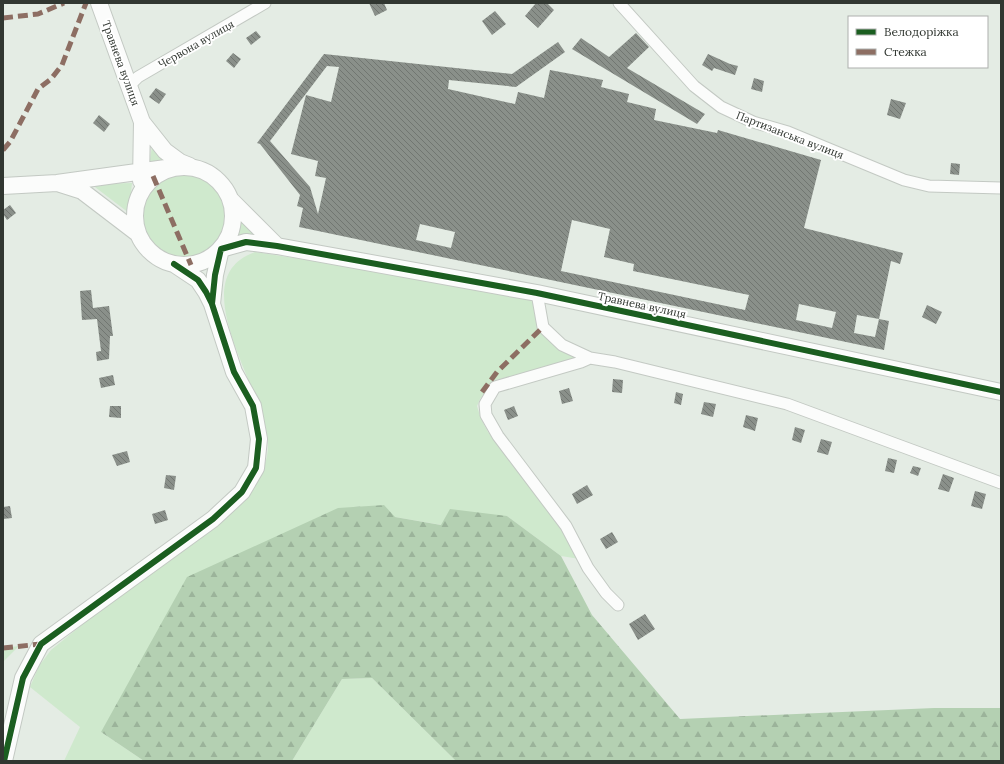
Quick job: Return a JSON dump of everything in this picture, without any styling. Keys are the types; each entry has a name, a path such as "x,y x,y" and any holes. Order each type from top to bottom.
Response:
{"street":[{"name":"Травнева вулиця","path":"99,3 142,122"},
{"name":"Червона вулиця","path":"129,86 138,77 265,3"},
{"name":"Партизанська вулиця","path":"622,4 694,86 721,107 747,119 788,132 904,180 929,186 1001,188"},
{"path":"142,122 165,150 180,162 209,173 219,181 231,200 277,246"},
{"path":"142,122 142,170 140,193 134,216 137,233 146,248 159,259 174,264 191,265 211,258 221,249 227,240 233,223 231,200"},
{"path":"140,193 153,176 173,167"},
{"path":"3,186 57,183 142,170 193,167"},
{"path":"57,183 82,191 137,233"},
{"name":"Травнева вулиця","path":"221,249 246,242 277,246 537,294 1001,392"},
{"path":"212,304 215,275 221,249"},
{"path":"4,761 23,678 41,644 213,519 242,492 256,468 259,439 253,406 234,372 212,304 198,280 174,264"},
{"path":"537,294 543,327 562,345 590,358 616,362 788,404 1001,482"},
{"path":"590,358 495,387 485,404 486,415 498,436 566,526 597,582 618,606"}],"green space":[{"path":"152,146 171,164 149,167"},
{"path":"184,173 201,176 215,185 224,199 227,216 224,233 215,247 201,256 184,259 167,256 153,247 144,233 141,216 144,199 153,185 167,176"},
{"path":"132,183 129,213 91,184"},
{"path":"239,220 257,235 236,240"},
{"path":"255,252 524,293 533,303 537,329 578,361 495,380 480,399 477,406 481,419 488,432 555,517 580,559 561,556 507,516 442,525 395,517 101,732 144,761 64,761 80,727 30,687 39,666 51,650 254,485 264,466 268,445 265,423 233,340 226,312 225,287 233,266"},
{"path":"384,505 395,517 441,525 450,509 507,516 561,556 592,615 680,719 934,708 1001,708 1001,761 456,761 372,678 342,679 292,761 144,761 101,732 187,577 338,508"},
{"path":"19,646 3,662 3,648"},
{"path":"372,678 456,761 292,761 342,679"}],"building":[{"path":"369,3 384,3 387,10 375,16"},
{"path":"536,3 547,3 554,10 538,28 525,16"},
{"path":"495,11 506,24 492,35 482,21"},
{"path":"256,31 261,37 251,45 246,38"},
{"path":"636,33 649,47 627,68 705,114 697,124 572,49 581,38 609,57"},
{"path":"558,42 565,52 516,87 449,80 448,89 515,104 518,92 544,98 550,70 603,80 601,87 629,94 627,102 656,109 654,120 717,133 718,130 821,160 804,228 903,253 900,264 891,261 879,319 889,321 884,350 299,227 303,208 297,206 300,195 260,144 257,143 324,54 512,74","holes":["327,66 339,67 331,102 306,95 291,154 318,161 315,176 326,178 318,214 310,187 270,141","572,220 610,229 604,257 634,264 633,271 749,295 745,310 561,271","420,224 455,232 451,248 416,240","799,304 836,312 832,328 796,320","857,315 879,319 875,337 854,333"]},
{"path":"233,53 241,59 234,68 226,61"},
{"path":"708,54 738,66 735,75 714,68 712,71 702,65"},
{"path":"754,78 764,81 762,92 751,89"},
{"path":"156,88 166,94 159,104 149,97"},
{"path":"891,99 906,103 900,119 887,115"},
{"path":"99,115 110,124 104,132 93,123"},
{"path":"951,163 960,164 959,175 950,174"},
{"path":"10,205 16,213 7,220 3,214 3,210"},
{"path":"91,290 93,308 109,306 113,336 110,336 109,359 97,361 96,352 101,351 97,319 82,320 80,291"},
{"path":"927,305 942,312 936,324 922,317"},
{"path":"113,375 115,385 101,388 99,378"},
{"path":"613,379 623,380 622,393 612,392"},
{"path":"569,388 573,401 562,404 559,391"},
{"path":"676,392 683,394 681,405 674,403"},
{"path":"704,402 716,404 713,417 701,414"},
{"path":"110,406 121,406 121,418 109,417"},
{"path":"514,406 518,416 508,420 504,410"},
{"path":"746,415 758,418 755,431 743,427"},
{"path":"795,427 805,430 801,443 792,440"},
{"path":"821,439 832,442 828,455 817,452"},
{"path":"127,451 130,462 117,466 112,455"},
{"path":"888,458 897,460 894,473 885,471"},
{"path":"913,466 921,468 918,476 910,473"},
{"path":"943,474 954,478 949,492 938,489"},
{"path":"166,475 176,476 174,490 164,488"},
{"path":"587,485 593,495 577,504 572,494"},
{"path":"975,491 986,494 982,509 971,506"},
{"path":"10,506 12,518 3,519 3,507"},
{"path":"165,510 168,520 155,524 152,514"},
{"path":"612,532 618,542 606,549 600,539"},
{"path":"645,614 655,629 638,640 629,624"}],"marked path":[{"path":"3,18 38,14 64,3"},
{"path":"3,150 10,142 38,89 51,79 62,65 86,3"},
{"path":"153,176 191,265"},
{"path":"482,392 497,372 543,327"},
{"path":"3,648 41,644"}],"cycle path":[{"path":"212,304 215,275 221,249 246,242 277,246 537,293 1001,392"},
{"path":"4,761 23,678 41,644 213,519 242,492 256,468 259,439 253,406 234,372 212,304 206,292 198,280 174,264"}]}
